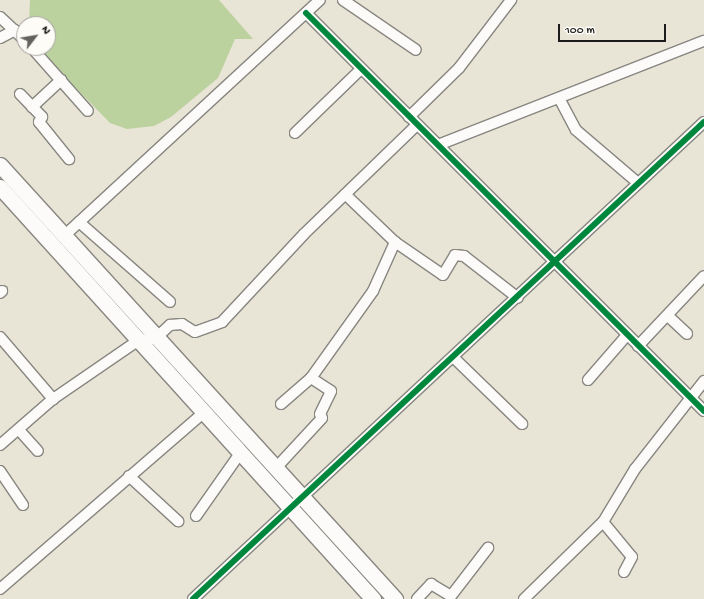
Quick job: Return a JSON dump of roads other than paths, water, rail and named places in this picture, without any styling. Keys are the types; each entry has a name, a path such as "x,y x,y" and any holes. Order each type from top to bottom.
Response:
{"highway":[{"path":"0,165 155,339 395,599"},
{"path":"0,187 373,599"}],"street":[{"path":"64,236 320,0"},
{"path":"343,0 378,27 384,27 416,50"},
{"path":"409,117 459,68 511,0"},
{"path":"306,13 704,411"},
{"path":"0,17 16,30 0,38"},
{"path":"438,145 704,41"},
{"path":"39,56 88,111"},
{"path":"296,133 361,69"},
{"path":"32,106 61,80"},
{"path":"20,94 42,117 39,122 69,159"},
{"path":"559,98 576,130 638,182"},
{"path":"193,599 300,496 454,358 638,182 704,122"},
{"path":"0,445 53,399 139,340 155,339 170,325 182,324 195,332 222,322 345,194 417,125"},
{"path":"345,194 395,242 443,275 455,255 464,256 518,298"},
{"path":"79,222 170,302"},
{"path":"281,404 310,378 373,291 395,242"},
{"path":"638,346 668,316 704,276"},
{"path":"668,316 688,334"},
{"path":"588,380 627,335"},
{"path":"0,337 53,399"},
{"path":"454,358 522,424"},
{"path":"275,469 322,418 320,414 331,391 310,378"},
{"path":"524,599 603,522 635,469 704,381"},
{"path":"0,589 204,412"},
{"path":"18,430 38,451"},
{"path":"196,516 241,452"},
{"path":"0,471 23,505"},
{"path":"130,476 178,521"},
{"path":"603,522 632,556 624,572"},
{"path":"417,599 431,584 451,596 488,548"}]}
